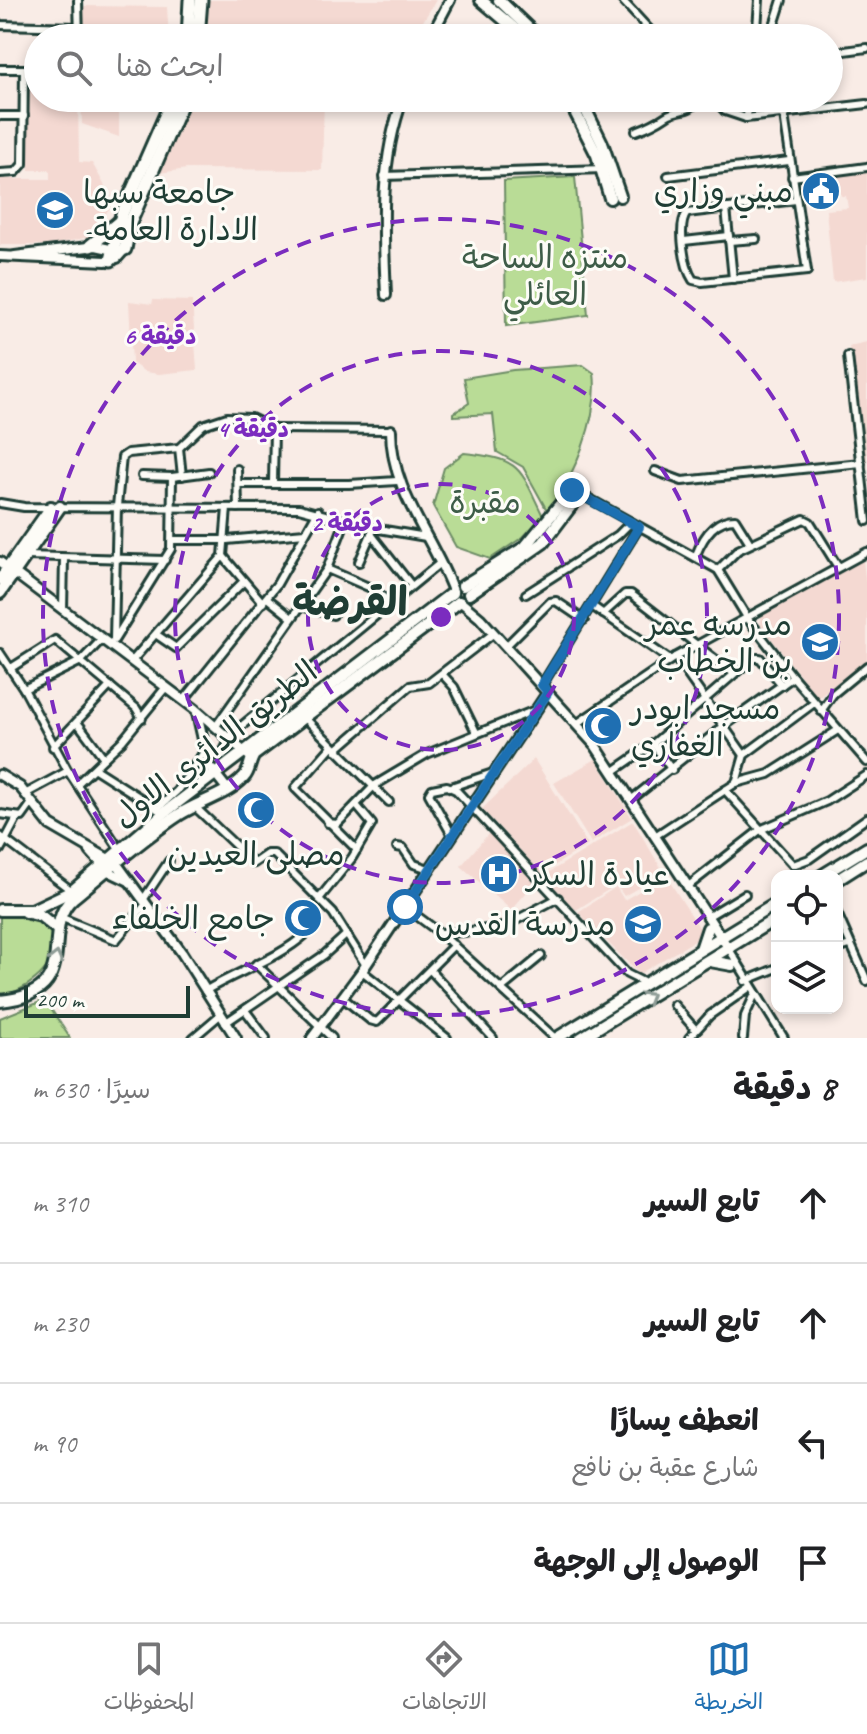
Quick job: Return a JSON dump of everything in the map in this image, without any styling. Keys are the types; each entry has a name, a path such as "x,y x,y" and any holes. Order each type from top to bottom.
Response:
{"highway":[{"path":"189,24 190,0"},
{"path":"199,24 201,0"},
{"path":"118,253 120,222 167,112"},
{"path":"118,253 178,112"},
{"path":"90,246 120,222"}],"main road":[{"path":"481,0 509,24"},
{"path":"499,0 524,24"},
{"path":"576,112 607,168"},
{"path":"585,112 615,197"},
{"name":"الطريق الدائري الاول","path":"248,755 525,547 576,492"},
{"path":"0,593 7,568 26,556 56,507"},
{"path":"0,579 56,507"},
{"name":"الطريق الدائري الاول","path":"59,917 72,899 161,811 305,718 461,594"},
{"name":"الطريق الدائري الاول","path":"0,910 22,911 50,903 72,891 194,806 228,790 248,773 248,755"},
{"path":"831,870 867,848"},
{"path":"843,876 867,861"},
{"path":"556,1038 771,907"},
{"path":"22,911 41,916 57,929"},
{"path":"0,1001 21,998 44,983 57,958 59,917"},
{"path":"701,949 706,919"},
{"path":"585,1037 771,922"},
{"path":"708,961 732,965"}],"street":[{"path":"78,0 79,24"},
{"path":"437,24 450,0"},
{"path":"622,0 644,24"},
{"path":"757,24 759,0"},
{"path":"774,24 782,0"},
{"path":"0,25 24,26"},
{"path":"843,51 867,48"},
{"path":"0,69 24,69 23,164 16,172 0,173"},
{"path":"843,107 867,104"},
{"path":"386,295 384,176 400,112"},
{"path":"636,131 658,123 668,114 681,112"},
{"path":"728,112 746,118 806,112"},
{"path":"746,118 748,112"},
{"path":"784,115 807,273 693,280 689,272 682,219 687,213 796,200"},
{"path":"0,116 24,116"},
{"path":"668,176 789,161"},
{"path":"792,177 867,167"},
{"path":"384,176 607,168"},
{"path":"726,208 733,279"},
{"path":"684,241 756,239"},
{"path":"14,256 90,246 118,253"},
{"path":"0,256 118,253"},
{"path":"848,356 867,521"},
{"path":"113,643 118,557 117,506 122,457 128,453 179,448 203,425 227,417 251,418 274,429 391,430 391,458 397,481 441,565 480,618 578,723 614,771 719,938 732,965 746,981"},
{"path":"273,483 274,429"},
{"path":"179,448 182,476"},
{"path":"655,471 682,481 861,463"},
{"path":"237,469 238,508"},
{"path":"142,476 172,477 209,472"},
{"path":"113,643 165,560 173,540 172,477"},
{"path":"238,484 397,481"},
{"path":"576,492 696,555 718,570 748,619 793,677 867,762"},
{"path":"0,503 56,507 318,511 372,531 426,537"},
{"path":"132,661 223,556 227,540 227,508"},
{"path":"184,700 265,600 318,511"},
{"path":"216,726 327,569 346,519"},
{"path":"696,555 706,534 724,520 735,519 750,543"},
{"path":"718,570 731,554 750,543 807,519 838,567"},
{"path":"526,594 611,539 631,522"},
{"path":"312,1038 405,907 535,710 639,527"},
{"path":"359,562 372,531"},
{"path":"372,531 411,585"},
{"path":"173,540 227,540 306,533"},
{"path":"578,723 673,658 867,552"},
{"path":"26,556 165,560"},
{"path":"223,556 265,600 292,618"},
{"path":"63,610 64,558"},
{"path":"206,751 223,755 229,738 411,585 441,565"},
{"path":"7,568 102,639 113,643 248,755"},
{"path":"327,569 373,589 391,603"},
{"path":"157,635 170,648 176,648 244,581"},
{"path":"603,614 625,594 631,594 733,673"},
{"path":"506,646 550,602 556,601 584,620"},
{"path":"301,606 333,615"},
{"path":"592,606 673,658 744,755"},
{"path":"357,850 295,788 334,748 410,686 429,683 494,633"},
{"path":"24,689 81,661 102,639"},
{"path":"11,668 55,640 110,686 142,718"},
{"path":"0,653 24,689 53,747 77,784 111,861 130,882 236,1038"},
{"path":"614,771 653,744 704,697 758,657 782,685"},
{"path":"821,711 833,694 867,666"},
{"path":"442,674 454,687 476,732"},
{"path":"632,799 724,726 793,677"},
{"path":"53,747 110,686"},
{"path":"77,784 142,718 166,687"},
{"path":"736,783 744,755 814,703"},
{"path":"195,709 214,775 228,790"},
{"path":"328,823 337,824 375,785 443,745 535,710"},
{"path":"305,718 389,802"},
{"path":"77,722 104,758"},
{"path":"655,836 736,783 769,774 838,730"},
{"path":"653,744 672,770"},
{"path":"95,769 161,811 206,751"},
{"path":"25,794 68,771"},
{"path":"452,835 429,794 432,789 451,787 493,773"},
{"path":"0,775 25,794 50,825 111,861"},
{"path":"687,887 760,830 827,801 867,775"},
{"path":"451,787 627,974 645,983"},
{"path":"725,790 791,864 798,866 867,818"},
{"path":"0,850 3,838 32,803"},
{"path":"319,899 357,850 372,824 356,805"},
{"path":"194,806 254,863 267,854 274,854 319,899 346,935 363,968 398,1002 447,1038"},
{"path":"0,814 17,818"},
{"path":"3,838 72,891"},
{"path":"397,847 403,848 414,864 429,869"},
{"path":"59,917 116,940 169,861"},
{"path":"706,919 745,894"},
{"path":"440,933 503,927 558,898"},
{"path":"405,907 454,945 556,1038"},
{"path":"843,928 866,979"},
{"path":"205,991 256,964 275,959 307,933"},
{"path":"193,1038 280,987 346,935"},
{"path":"343,998 374,1022 431,971 454,945"},
{"path":"843,947 850,945"},
{"path":"726,951 784,1038"},
{"path":"502,988 541,956"},
{"path":"256,964 332,1038"},
{"path":"431,971 493,1038"},
{"path":"689,1038 746,981 771,971"},
{"path":"627,974 632,991"},
{"path":"743,1038 745,1016 755,994"},
{"path":"674,1005 695,1029"},
{"path":"245,1010 266,1038"}],"shaded area":[{"path":"207,0 436,0 421,24 203,24"},
{"path":"81,6 167,7 168,24 81,24"},
{"name":"جامعة سبها -الادارة العامة","path":"29,112 78,112 79,162 92,163 114,202 89,237 51,245 0,245 0,179 50,179 50,170 29,170"},
{"path":"82,112 119,112 119,137 82,124"},
{"path":"184,112 324,112 322,170 187,169 159,173"},
{"path":"867,173 867,277 833,282 826,210 848,208 846,196 841,196 837,176"},
{"path":"153,300 192,301 197,370 159,374 145,372 132,363 129,301 152,304"},
{"path":"867,342 867,494 849,346"},
{"name":"مدرسه عمر بن الخطاب","path":"862,555 867,590 867,660 818,698 760,624 762,614"},
{"path":"534,759 588,845 542,873 482,809"},
{"path":"596,759 632,818 591,843 554,783"},
{"path":"633,821 664,873 624,896 616,885 576,910 543,876"},
{"name":"عيادة السكر","path":"489,833 536,882 511,910 461,866"},
{"name":"مدرسة القدس","path":"666,876 704,935 639,974 578,912 616,887 624,900"}],"green space":[{"name":"منتزه الساحة العائلي","path":"575,177 588,315 506,326 504,181"},
{"path":"583,365 594,373 595,391 589,428 567,482 549,514 523,467 497,452 493,414 454,416 454,413 469,403 464,378 513,370"},
{"name":"مقبرة","path":"464,453 497,458 516,468 529,486 543,516 523,537 490,559 456,547 433,506 444,468"},
{"path":"0,913 40,921 53,935 55,947 52,958 35,979 0,996"},
{"path":"45,1000 70,1038 0,1038 0,1018"}],"place":[{"name":"مبني وزاري","path":"821,191"},
{"name":"جامعة سبها -الادارة العامة","path":"55,210"},
{"name":"مدرسه عمر بن الخطاب","path":"820,642"},
{"name":"مسجد ابودر الغفاري","path":"603,726"},
{"name":"مصلى العيدين","path":"256,810"},
{"name":"عيادة السكر","path":"499,874"},
{"name":"جامع الخلفاء","path":"303,918"},
{"name":"مدرسة القدس","path":"643,924"}],"district":[{"name":"القرضة","path":"350,602"}],"route":[{"path":"405,907 548,692 542,685 639,527 572,490"}]}
